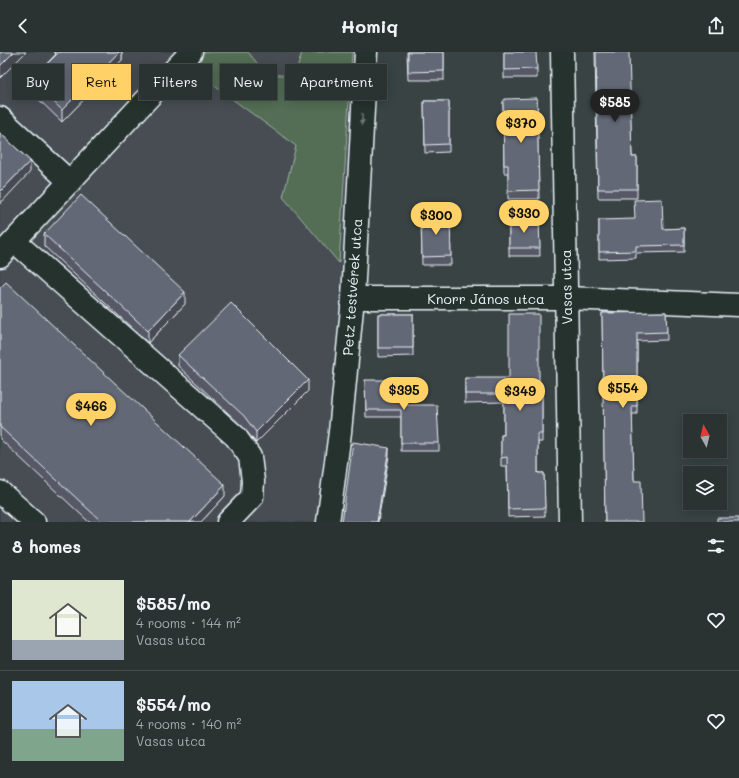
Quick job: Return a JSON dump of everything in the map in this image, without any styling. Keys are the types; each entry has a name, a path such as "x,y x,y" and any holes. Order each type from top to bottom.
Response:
{"street":[{"path":"191,52 7,248 236,437 250,457 253,481 252,497 228,522"},
{"name":"Petz testvérek utca","path":"328,522 340,432 353,298 366,52"},
{"name":"Vasas utca","path":"562,52 570,522"},
{"path":"0,118 70,182"},
{"name":"Knorr János utca","path":"353,298 566,298 739,305"},
{"path":"0,492 34,522"}],"shaded area":[{"path":"0,52 364,52 363,64 285,64 285,100 360,100 322,522 0,522"}],"green space":[{"path":"187,52 248,52 258,64 220,64 220,90 212,84 212,64 195,64"},
{"path":"302,52 352,52 351,64 298,64"},
{"path":"277,75 285,75 285,100 349,100 339,263 283,197 296,146 234,100 277,100"}],"building":[{"path":"0,52 14,52 0,66"},
{"path":"59,52 119,52 107,64 72,64 72,100 62,110 52,100 64,100 64,64 47,64"},
{"path":"408,52 444,52 444,71 408,72"},
{"path":"504,52 536,52 537,69 504,70"},
{"path":"596,52 629,52 632,157 637,157 637,189 598,189"},
{"path":"537,98 539,190 508,191 508,165 504,165 503,102 505,99"},
{"path":"424,101 449,101 449,144 425,145"},
{"path":"0,133 30,161 0,192"},
{"path":"81,195 185,292 148,331 44,234"},
{"path":"662,199 663,229 684,228 684,245 636,246 636,251 599,252 599,220 635,219 634,200"},
{"path":"421,216 450,216 451,256 422,257"},
{"path":"539,220 540,248 509,248 509,221"},
{"path":"6,282 225,485 190,522 102,522 0,427 0,288"},
{"path":"231,303 308,380 256,432 244,416 178,355"},
{"path":"666,312 667,332 637,333 637,406 632,406 634,481 641,481 642,522 605,522 602,313"},
{"path":"378,314 413,314 413,348 378,348"},
{"path":"509,314 539,314 539,391 542,391 542,434 538,434 538,473 544,473 545,508 508,509 507,457 501,458 501,435 504,435 504,394 465,394 465,378 509,378"},
{"path":"365,380 402,380 402,405 437,405 439,443 401,443 401,410 366,410"},
{"path":"353,442 389,448 377,522 342,522"},
{"path":"717,518 739,518 739,522 717,522"}]}
